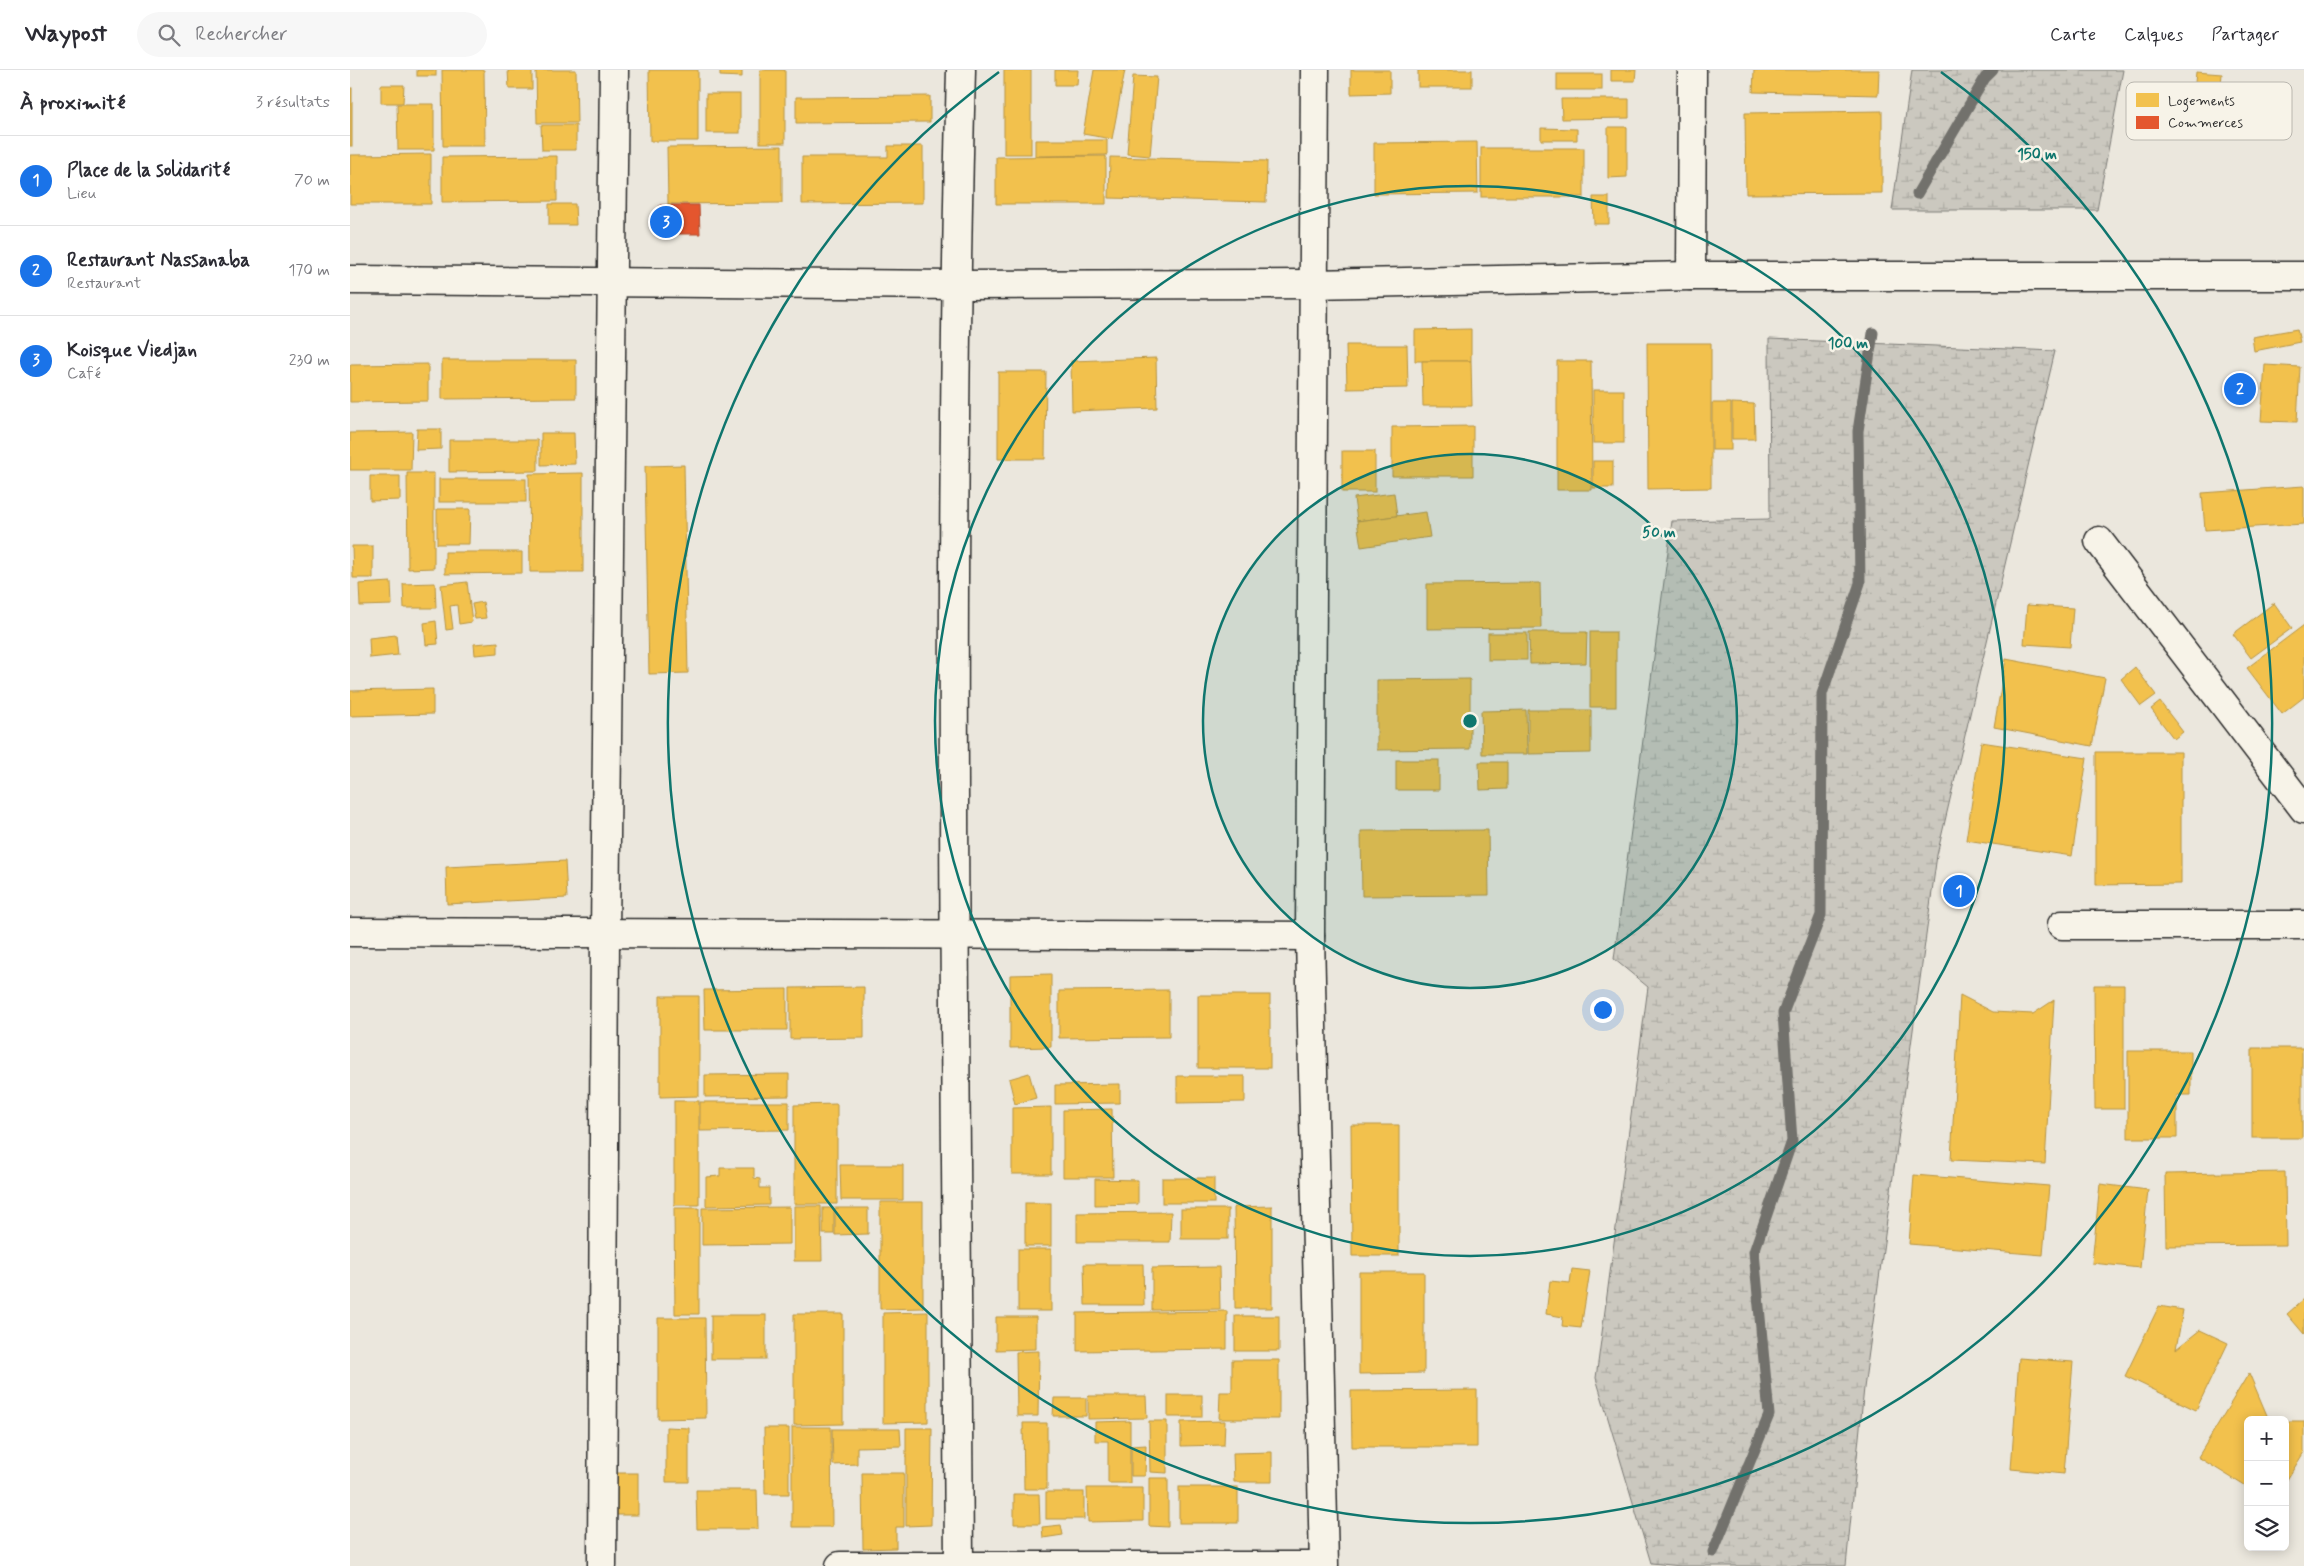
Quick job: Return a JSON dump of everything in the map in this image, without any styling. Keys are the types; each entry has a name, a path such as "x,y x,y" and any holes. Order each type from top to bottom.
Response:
{"street":[{"path":"602,1566 605,934 614,70"},
{"path":"959,1565 954,933 956,285 962,70"},
{"path":"1315,70 1310,936 1324,1566"},
{"path":"1692,70 1692,276"},
{"path":"350,280 956,285 1313,284 1692,276 2304,276"},
{"path":"2099,541 2304,809"},
{"path":"2062,925 2304,925"},
{"path":"350,932 605,934 954,933 1310,936"},
{"path":"840,1566 1319,1566"}],"green space":[{"path":"1912,70 2123,70 2097,210 1892,210"},
{"path":"1769,339 2055,351 1937,855 1864,1388 1846,1566 1681,1566 1651,1563 1596,1378 1648,987 1614,959 1672,521 1770,519"}],"building: Logements":[{"path":"417,70 436,70 436,76 417,76"},
{"path":"442,70 484,70 485,146 443,146"},
{"path":"508,70 532,70 532,89 509,89"},
{"path":"536,70 576,70 577,123 537,123"},
{"path":"649,70 698,70 698,141 650,141"},
{"path":"720,70 742,70 742,77 720,76"},
{"path":"760,70 785,70 785,143 760,143"},
{"path":"1004,70 1031,70 1031,154 1004,154"},
{"path":"1055,70 1078,70 1077,85 1055,85"},
{"path":"1094,70 1125,70 1112,139 1083,134"},
{"path":"1351,70 1390,70 1390,93 1351,94"},
{"path":"1418,70 1472,70 1472,87 1418,87"},
{"path":"1611,70 1636,70 1635,81 1611,81"},
{"path":"1754,70 1879,70 1878,95 1753,92"},
{"path":"2196,72 2222,74 2221,82 2195,82"},
{"path":"1557,74 1602,74 1602,90 1557,90"},
{"path":"1133,76 1157,77 1150,156 1127,154"},
{"path":"381,85 404,85 403,103 381,103"},
{"path":"350,88 352,88 352,146 350,146"},
{"path":"706,94 740,94 740,133 706,133"},
{"path":"930,96 930,122 796,123 796,97"},
{"path":"1561,99 1629,99 1629,118 1562,119"},
{"path":"397,104 434,104 434,150 398,150"},
{"path":"1882,111 1882,193 1746,194 1745,113"},
{"path":"541,125 576,125 576,150 542,150"},
{"path":"1608,127 1627,127 1627,177 1608,178"},
{"path":"1541,128 1577,129 1577,140 1541,140"},
{"path":"1035,140 1107,140 1107,155 1035,156"},
{"path":"1477,142 1478,193 1374,194 1374,143"},
{"path":"782,146 782,203 668,204 667,147"},
{"path":"888,146 923,146 923,203 802,204 802,157 888,157"},
{"path":"1481,148 1584,148 1584,197 1481,197"},
{"path":"431,154 431,204 350,204 350,155"},
{"path":"557,156 557,201 442,202 442,157"},
{"path":"1106,156 1106,204 996,204 996,157"},
{"path":"1110,157 1267,161 1266,202 1109,198"},
{"path":"1593,197 1609,197 1609,224 1594,224"},
{"path":"549,204 575,204 576,225 549,225"},
{"path":"1471,329 1471,361 1415,361 1415,330"},
{"path":"2297,329 2300,342 2254,351 2252,337"},
{"path":"1647,343 1711,343 1711,488 1648,489"},
{"path":"1346,345 1407,345 1408,388 1347,389"},
{"path":"1156,358 1157,408 1072,411 1071,361"},
{"path":"442,360 576,360 576,398 442,399"},
{"path":"1422,361 1471,361 1472,406 1423,406"},
{"path":"1557,361 1591,361 1592,490 1557,490"},
{"path":"428,364 428,401 350,402 350,365"},
{"path":"2265,365 2300,367 2297,422 2261,421"},
{"path":"998,372 1046,372 1045,459 998,459"},
{"path":"1593,390 1624,390 1624,443 1593,443"},
{"path":"1712,403 1731,403 1731,450 1712,450"},
{"path":"1732,403 1754,404 1755,439 1732,439"},
{"path":"1473,426 1473,476 1392,476 1392,427"},
{"path":"417,429 441,429 441,449 416,450"},
{"path":"412,432 411,470 350,470 350,433"},
{"path":"541,433 574,433 575,464 541,465"},
{"path":"449,440 538,440 538,471 449,472"},
{"path":"1342,451 1375,451 1375,492 1342,492"},
{"path":"1593,461 1613,461 1613,488 1593,488"},
{"path":"684,465 688,673 649,674 645,466"},
{"path":"407,473 434,473 434,568 408,569"},
{"path":"583,473 583,572 530,572 529,474"},
{"path":"370,476 400,476 400,500 370,501"},
{"path":"439,479 526,479 526,502 439,502"},
{"path":"2304,486 2304,524 2205,530 2202,493"},
{"path":"1394,493 1397,516 1357,521 1354,498"},
{"path":"437,509 470,509 469,544 437,544"},
{"path":"1426,512 1430,537 1361,547 1357,521"},
{"path":"352,546 373,546 373,578 353,578"},
{"path":"445,552 522,552 522,573 445,574"},
{"path":"391,582 392,605 360,606 359,584"},
{"path":"467,582 472,622 459,624 457,605 450,606 453,629 446,630 441,585"},
{"path":"435,583 436,608 404,608 403,584"},
{"path":"1540,583 1541,628 1427,629 1427,584"},
{"path":"483,602 486,618 475,619 472,604"},
{"path":"2274,603 2292,628 2251,658 2233,634"},
{"path":"2027,605 2073,608 2070,647 2024,644"},
{"path":"436,621 438,644 426,645 424,623"},
{"path":"2304,625 2304,697 2282,714 2247,668"},
{"path":"1529,632 1587,632 1586,663 1530,664"},
{"path":"1590,632 1616,632 1616,707 1590,707"},
{"path":"1488,633 1527,633 1527,660 1488,660"},
{"path":"396,635 398,655 370,658 369,638"},
{"path":"498,642 498,653 475,655 474,644"},
{"path":"2006,659 2105,678 2092,746 1994,727"},
{"path":"2135,667 2156,695 2141,706 2121,679"},
{"path":"1470,679 1470,749 1377,750 1377,680"},
{"path":"433,689 433,714 350,716 350,691"},
{"path":"2160,702 2183,732 2174,739 2151,709"},
{"path":"1526,710 1527,754 1482,754 1481,711"},
{"path":"1528,710 1591,710 1591,753 1528,754"},
{"path":"1981,742 2087,758 2072,856 1966,840"},
{"path":"2096,752 2181,752 2181,884 2096,885"},
{"path":"1396,760 1439,760 1439,790 1396,790"},
{"path":"1479,762 1507,762 1507,789 1480,790"},
{"path":"1488,830 1489,895 1362,896 1361,831"},
{"path":"565,861 567,898 447,904 446,867"},
{"path":"1051,974 1051,1047 1010,1048 1010,975"},
{"path":"2094,985 2124,985 2124,1109 2095,1109"},
{"path":"864,987 864,1038 790,1039 790,988"},
{"path":"787,989 787,1030 705,1030 704,990"},
{"path":"1169,990 1169,1037 1059,1038 1059,991"},
{"path":"1198,995 1270,995 1270,1068 1198,1068"},
{"path":"1960,995 1993,1012 2033,1014 2054,1000 2045,1164 1951,1160"},
{"path":"660,996 699,996 699,1096 660,1097"},
{"path":"2252,1048 2302,1048 2302,1138 2252,1138"},
{"path":"2128,1051 2191,1051 2191,1095 2177,1095 2177,1138 2128,1138"},
{"path":"1029,1073 1036,1098 1015,1104 1009,1079"},
{"path":"789,1074 789,1096 705,1097 705,1075"},
{"path":"1177,1076 1245,1076 1245,1102 1177,1103"},
{"path":"1120,1084 1120,1103 1055,1104 1055,1085"},
{"path":"674,1101 699,1101 699,1205 674,1205"},
{"path":"700,1102 789,1102 789,1130 700,1131"},
{"path":"837,1104 837,1204 794,1204 794,1105"},
{"path":"1051,1107 1051,1174 1012,1174 1012,1108"},
{"path":"1112,1109 1113,1177 1063,1177 1063,1110"},
{"path":"1351,1125 1399,1125 1399,1256 1352,1256"},
{"path":"840,1165 903,1165 903,1200 841,1200"},
{"path":"720,1168 754,1168 754,1178 760,1179 760,1188 769,1188 769,1205 706,1206 706,1177 720,1176"},
{"path":"2285,1172 2286,1245 2166,1246 2165,1174"},
{"path":"1914,1175 2049,1186 2043,1255 1909,1244"},
{"path":"1162,1178 1214,1178 1214,1203 1162,1203"},
{"path":"1095,1179 1138,1180 1138,1204 1095,1205"},
{"path":"2100,1184 2148,1190 2140,1268 2092,1263"},
{"path":"880,1202 923,1202 923,1308 880,1309"},
{"path":"1025,1203 1051,1203 1051,1246 1025,1246"},
{"path":"794,1206 821,1206 822,1261 794,1261"},
{"path":"1272,1206 1272,1308 1235,1308 1234,1207"},
{"path":"790,1207 790,1244 702,1245 702,1208"},
{"path":"674,1208 699,1208 699,1314 675,1314"},
{"path":"823,1208 834,1208 834,1234 823,1234"},
{"path":"835,1208 868,1208 868,1234 835,1235"},
{"path":"1181,1209 1228,1209 1228,1239 1181,1239"},
{"path":"1171,1212 1170,1242 1077,1242 1077,1213"},
{"path":"1018,1249 1051,1249 1051,1311 1018,1311"},
{"path":"1084,1264 1143,1264 1144,1305 1085,1305"},
{"path":"1219,1267 1220,1309 1152,1310 1152,1268"},
{"path":"1572,1269 1590,1271 1581,1328 1562,1326 1563,1317 1546,1314 1550,1281 1570,1283"},
{"path":"1359,1272 1424,1272 1424,1373 1359,1374"},
{"path":"2304,1299 2304,1334 2287,1314"},
{"path":"2159,1306 2183,1310 2176,1349 2200,1330 2228,1343 2196,1410 2125,1376"},
{"path":"1227,1311 1227,1349 1077,1351 1077,1313"},
{"path":"928,1312 928,1422 883,1423 883,1313"},
{"path":"794,1314 843,1314 843,1424 794,1425"},
{"path":"711,1315 766,1315 766,1359 711,1359"},
{"path":"1235,1316 1279,1316 1279,1351 1235,1351"},
{"path":"996,1317 1036,1317 1036,1349 996,1350"},
{"path":"658,1318 705,1318 706,1418 658,1419"},
{"path":"1039,1351 1038,1416 1017,1416 1016,1352"},
{"path":"2019,1358 2073,1362 2064,1474 2011,1469"},
{"path":"1232,1360 1279,1360 1279,1419 1219,1419 1220,1392 1232,1392"},
{"path":"2249,1373 2267,1416 2244,1416 2244,1486 2198,1457"},
{"path":"1477,1390 1477,1447 1352,1447 1351,1391"},
{"path":"1168,1395 1202,1395 1202,1417 1168,1417"},
{"path":"1088,1396 1146,1396 1147,1418 1088,1419"},
{"path":"1054,1398 1086,1398 1086,1416 1053,1416"},
{"path":"1130,1421 1130,1483 1108,1483 1108,1441 1095,1441 1095,1422"},
{"path":"1149,1421 1167,1421 1167,1473 1150,1472"},
{"path":"1225,1421 1224,1445 1181,1446 1181,1422"},
{"path":"2289,1421 2304,1421 2304,1452 2289,1476"},
{"path":"1023,1423 1047,1423 1047,1489 1024,1489"},
{"path":"666,1427 689,1428 689,1482 666,1482"},
{"path":"792,1427 831,1427 832,1527 792,1527"},
{"path":"764,1428 789,1428 789,1494 765,1494"},
{"path":"906,1428 932,1428 931,1525 906,1526"},
{"path":"832,1429 900,1429 901,1446 857,1447 857,1464 833,1465"},
{"path":"1146,1445 1145,1476 1131,1476 1131,1446"},
{"path":"1272,1452 1272,1482 1234,1482 1233,1453"},
{"path":"605,1473 638,1473 638,1515 605,1515"},
{"path":"862,1473 904,1473 904,1527 896,1527 896,1548 863,1549"},
{"path":"1149,1478 1168,1478 1168,1527 1149,1526"},
{"path":"1179,1487 1238,1487 1238,1523 1179,1523"},
{"path":"1087,1488 1143,1488 1143,1521 1088,1522"},
{"path":"696,1490 757,1490 758,1529 697,1529"},
{"path":"1046,1492 1084,1492 1084,1519 1046,1519"},
{"path":"1014,1494 1039,1494 1040,1524 1014,1524"},
{"path":"1061,1525 1063,1535 1043,1538 1042,1527"}],"building: Commerces":[{"path":"660,205 699,205 700,234 660,234"}],"waterway":[{"path":"1917,194 1985,78 1993,70"},
{"path":"1713,1552 1769,1415 1754,1252 1792,1141 1783,1013 1821,915 1822,694 1860,583 1858,431 1873,333"}],"place":[{"name":"Koisque Viedjan","path":"666,222"},
{"name":"Restaurant Nassanaba","path":"2240,389"},
{"name":"Place de la solidarité","path":"1959,891"}]}
